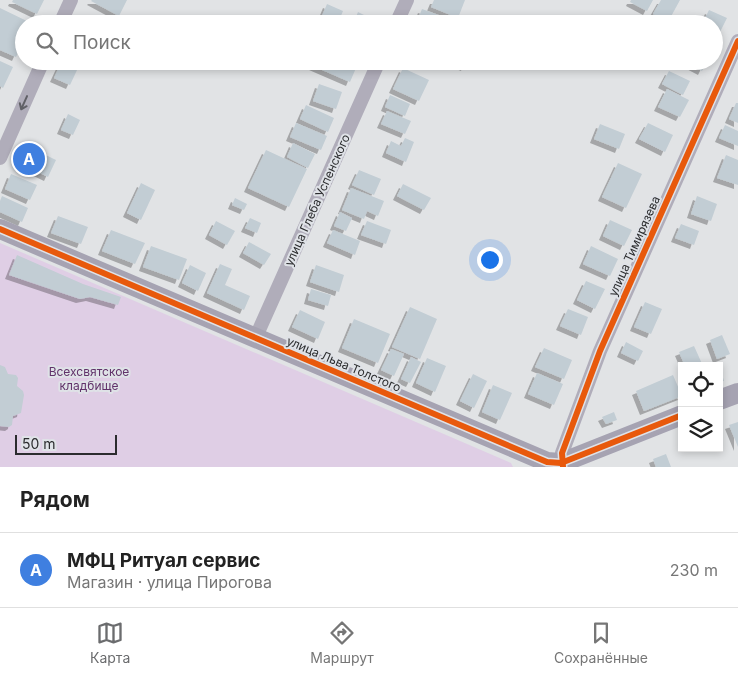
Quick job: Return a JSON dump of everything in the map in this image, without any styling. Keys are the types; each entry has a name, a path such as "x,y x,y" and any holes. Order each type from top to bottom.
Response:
{"street":[{"path":"64,15 71,0"},
{"path":"400,15 407,0"},
{"name":"улица Тимирязева","path":"553,465 562,453 600,351 738,41"},
{"path":"0,158 39,70"},
{"name":"улица Глеба Успенского","path":"255,339 376,70"},
{"name":"улица Льва Толстого","path":"0,229 553,465"},
{"path":"723,399 738,393"},
{"path":"553,465 678,417"}],"green space":[{"name":"Всехсвятское кладбище","path":"0,243 511,463 513,467 0,467"}],"building":[{"path":"13,0 44,0 37,14 12,2"},
{"path":"92,0 127,0 120,15"},
{"path":"434,0 465,0 459,15 451,15 431,7"},
{"path":"631,0 653,0 647,11 630,2"},
{"path":"661,0 680,0 672,15 653,14"},
{"path":"327,4 343,11 341,15 322,15"},
{"path":"0,8 15,15 15,57 0,50"},
{"path":"422,9 438,15 420,15"},
{"path":"709,10 720,15 706,15"},
{"path":"723,16 727,18 723,26"},
{"path":"0,61 13,67 3,88 0,86"},
{"path":"58,70 77,70 70,85 54,78"},
{"path":"322,70 355,70 350,82"},
{"path":"402,70 407,70 429,80 419,101 393,89"},
{"path":"669,71 690,81 683,95 662,84"},
{"path":"319,84 342,92 336,109 313,101"},
{"path":"667,89 689,100 680,117 658,107"},
{"path":"390,95 410,104 405,116 385,107"},
{"path":"736,103 738,103 738,123 729,119"},
{"path":"306,105 334,118 328,132 300,119"},
{"path":"387,111 411,121 405,134 381,124"},
{"path":"68,114 80,120 73,135 61,130"},
{"path":"296,123 327,136 321,150 290,137"},
{"path":"648,123 673,135 665,152 639,139"},
{"path":"600,124 625,134 619,149 594,139"},
{"path":"725,125 738,131 738,146 719,138"},
{"path":"405,138 414,142 406,162 386,153 391,141 401,146"},
{"path":"293,143 315,154 308,168 287,157"},
{"path":"25,145 56,160 48,177 17,162"},
{"path":"266,150 307,169 289,207 248,188"},
{"path":"726,155 738,160 738,185 717,178"},
{"path":"618,163 642,174 626,208 602,197"},
{"path":"359,170 381,179 374,195 352,185"},
{"path":"11,174 37,185 30,200 5,189"},
{"path":"141,183 155,190 141,220 127,213"},
{"path":"403,184 431,198 424,210 397,196"},
{"path":"351,188 384,201 378,216 367,211 364,219 342,210"},
{"path":"2,196 28,208 22,222 0,212"},
{"path":"697,196 717,204 711,221 691,214"},
{"path":"235,198 247,204 244,210 232,205"},
{"path":"340,212 352,218 346,231 334,226"},
{"path":"58,216 88,227 81,244 51,233"},
{"path":"250,218 261,223 257,233 245,228"},
{"path":"610,220 632,230 624,246 603,236"},
{"path":"216,221 235,231 227,245 209,235"},
{"path":"367,221 391,230 386,244 361,235"},
{"path":"681,224 699,231 694,245 675,238"},
{"path":"111,230 145,243 135,264 102,251"},
{"path":"333,230 360,241 355,255 327,243"},
{"path":"249,242 271,254 264,265 243,253"},
{"path":"151,246 187,259 179,280 143,267"},
{"path":"591,246 618,259 610,276 583,264"},
{"path":"17,255 83,284 121,297 118,305 90,297 80,299 9,275"},
{"path":"220,264 232,269 225,285 250,296 244,310 207,293"},
{"path":"190,265 206,273 198,291 182,283"},
{"path":"316,265 344,275 339,292 310,282"},
{"path":"586,281 605,289 595,309 577,300"},
{"path":"311,289 331,295 328,306 308,300"},
{"path":"645,302 662,309 651,334 634,327"},
{"path":"410,307 437,319 420,359 392,347"},
{"path":"568,309 588,317 581,335 560,326"},
{"path":"300,310 325,322 318,339 292,327"},
{"path":"354,319 390,334 378,363 342,348"},
{"path":"722,335 730,354 717,359 710,340"},
{"path":"626,342 643,351 638,361 621,353"},
{"path":"694,346 701,362 683,362 679,352"},
{"path":"544,348 572,360 564,379 535,367"},
{"path":"391,349 404,354 394,376 381,370"},
{"path":"411,357 421,362 410,383 401,379"},
{"path":"427,358 446,366 435,392 416,383"},
{"path":"0,365 5,367 8,374 16,375 18,378 17,386 23,391 24,395 21,413 13,416 12,425 9,427 0,426"},
{"path":"537,373 563,384 554,405 528,394"},
{"path":"473,374 487,381 474,408 460,401"},
{"path":"673,375 678,387 678,398 644,411 636,391"},
{"path":"493,385 512,393 500,420 482,412"},
{"path":"614,412 617,420 606,424 602,417"},
{"path":"738,422 738,447 729,425"},
{"path":"666,454 671,467 656,467 653,459"}],"cycle path":[{"path":"563,467 562,453 600,351 738,41"},
{"path":"0,229 547,462 561,463 678,417"}],"place":[{"name":"МФЦ Ритуал cервис","path":"29,159"}]}
